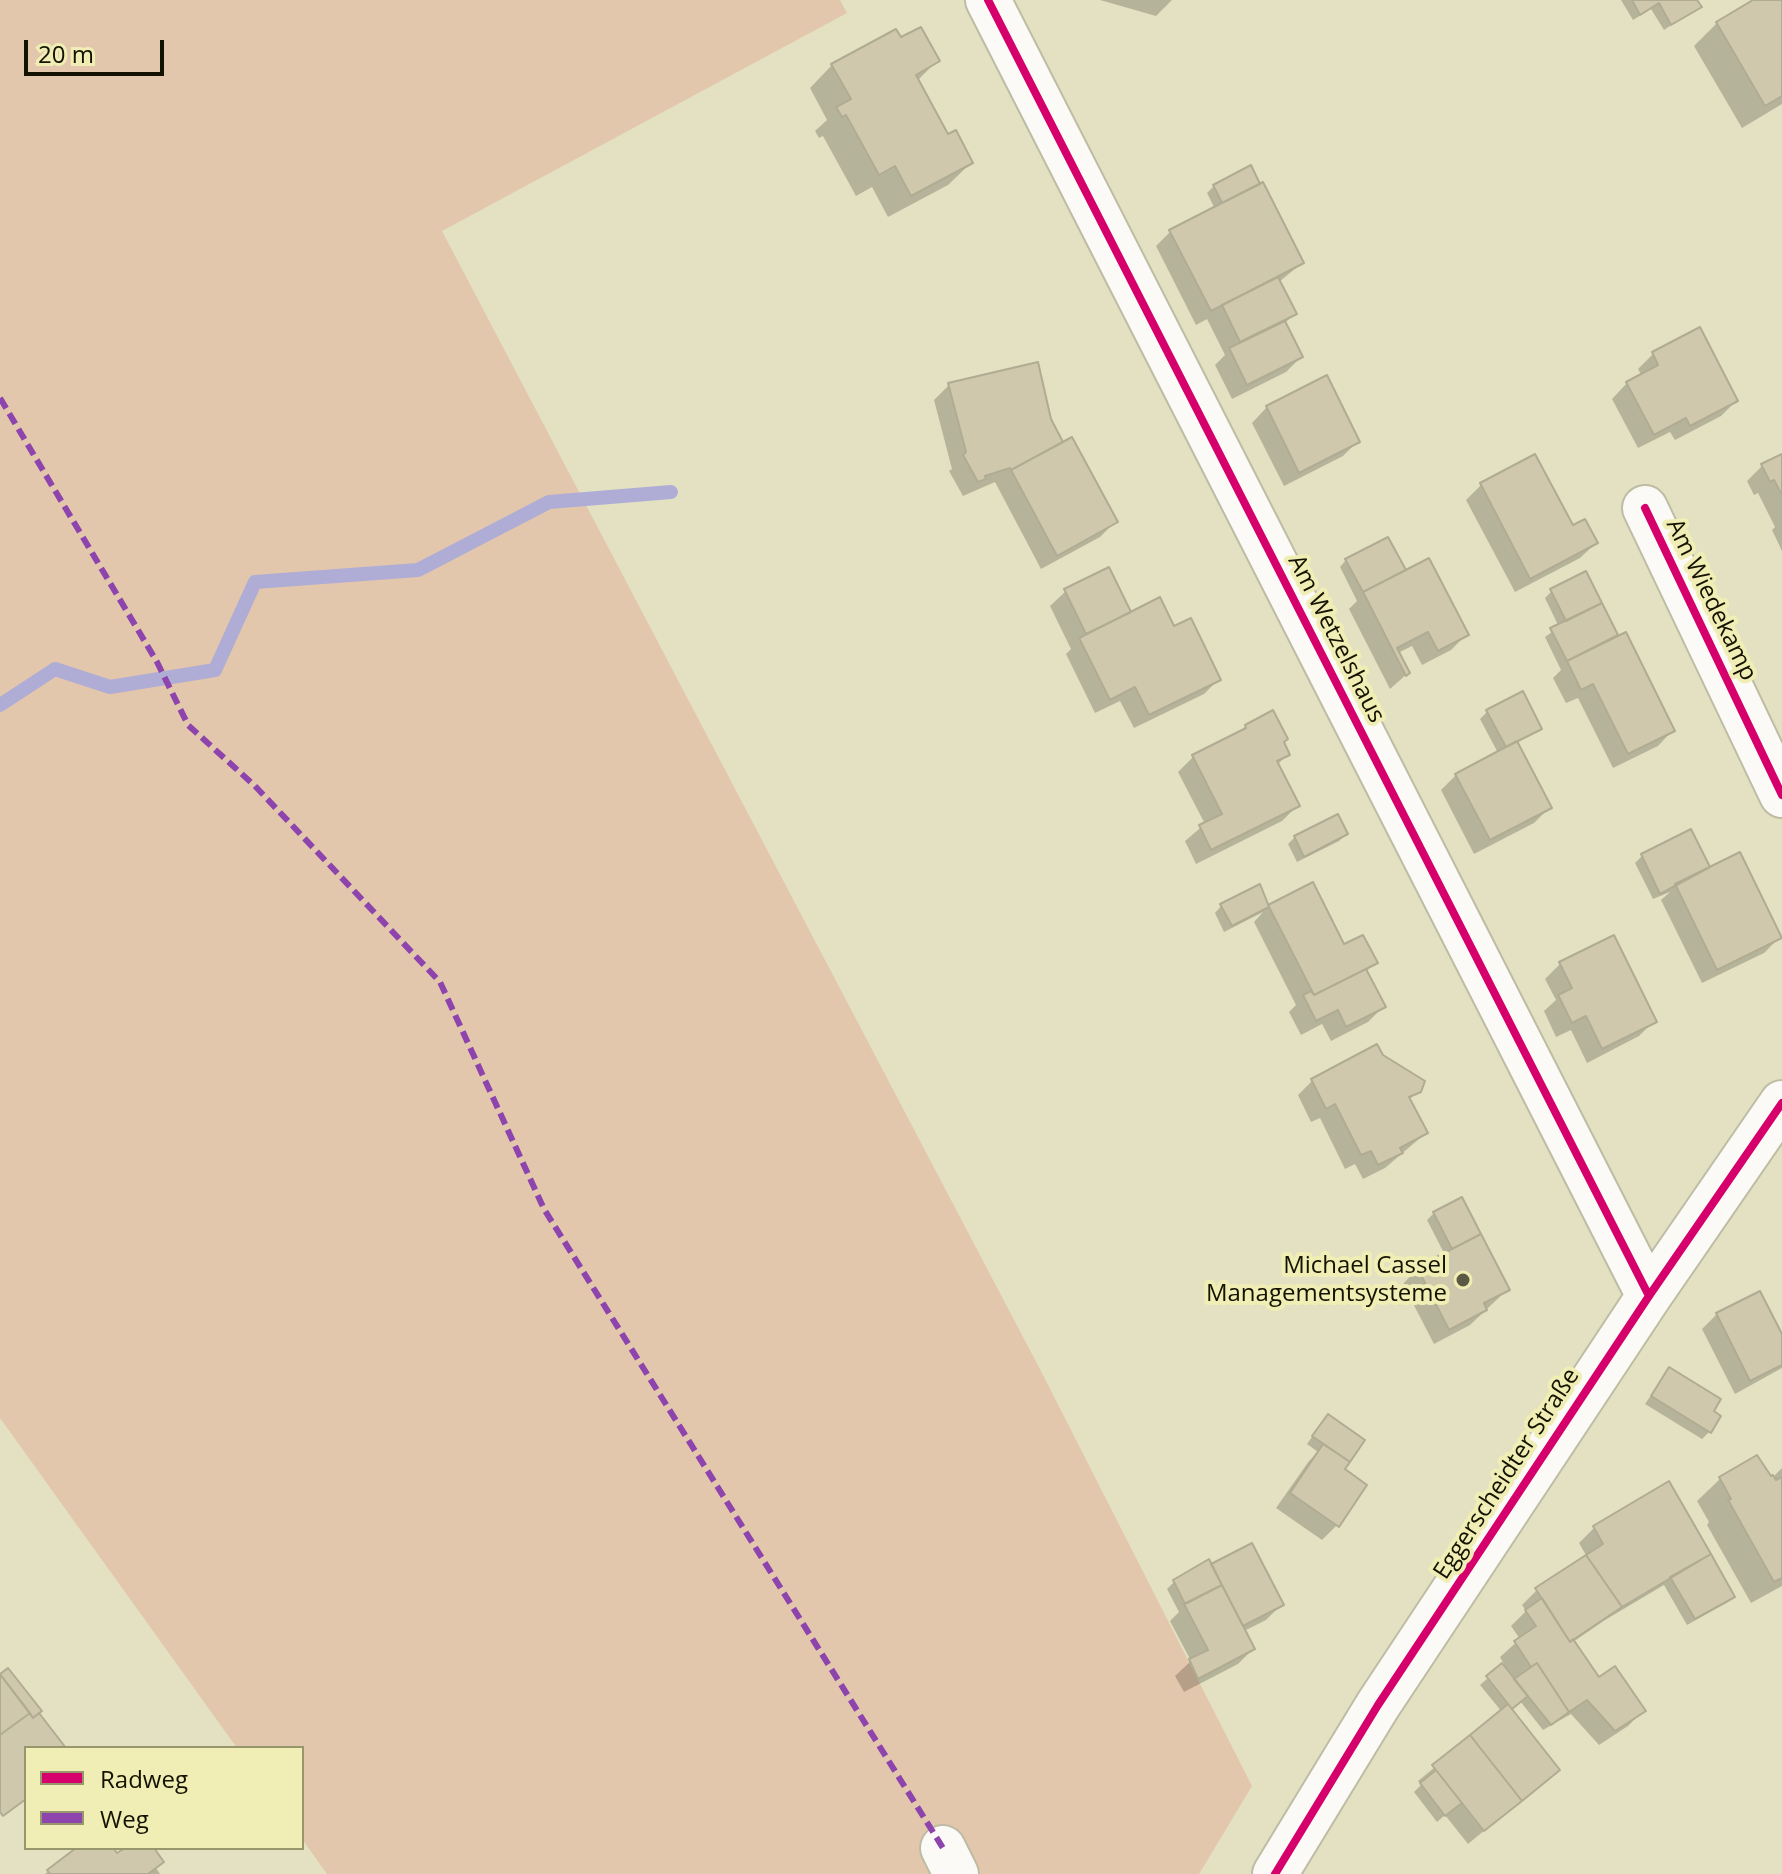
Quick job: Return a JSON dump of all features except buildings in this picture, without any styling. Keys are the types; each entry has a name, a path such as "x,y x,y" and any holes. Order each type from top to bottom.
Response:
{"street":[{"name":"Am Wetzelshaus","path":"988,0 1649,1296"},
{"name":"Am Wiedekamp","path":"1645,508 1782,795"},
{"name":"Eggerscheidter Straße","path":"1275,1874 1378,1705 1649,1296 1782,1103"}],"shaded area":[{"path":"0,0 840,0 847,13 442,231 1043,1375 1252,1786 1199,1874 327,1874 304,1842 304,1746 236,1746 0,1418"}],"waterway":[{"path":"0,705 55,669 110,687 215,670 255,582 418,570 549,502 671,492"}],"marked path":[{"path":"0,398 157,662 188,725 255,786 440,982 544,1209 943,1848"}],"cycle path":[{"path":"988,0 1649,1296"},
{"path":"1645,508 1782,795"},
{"path":"1275,1874 1378,1705 1649,1296 1782,1103"}],"place":[{"name":"Michael Cassel Managementsysteme","path":"1463,1280"}]}
